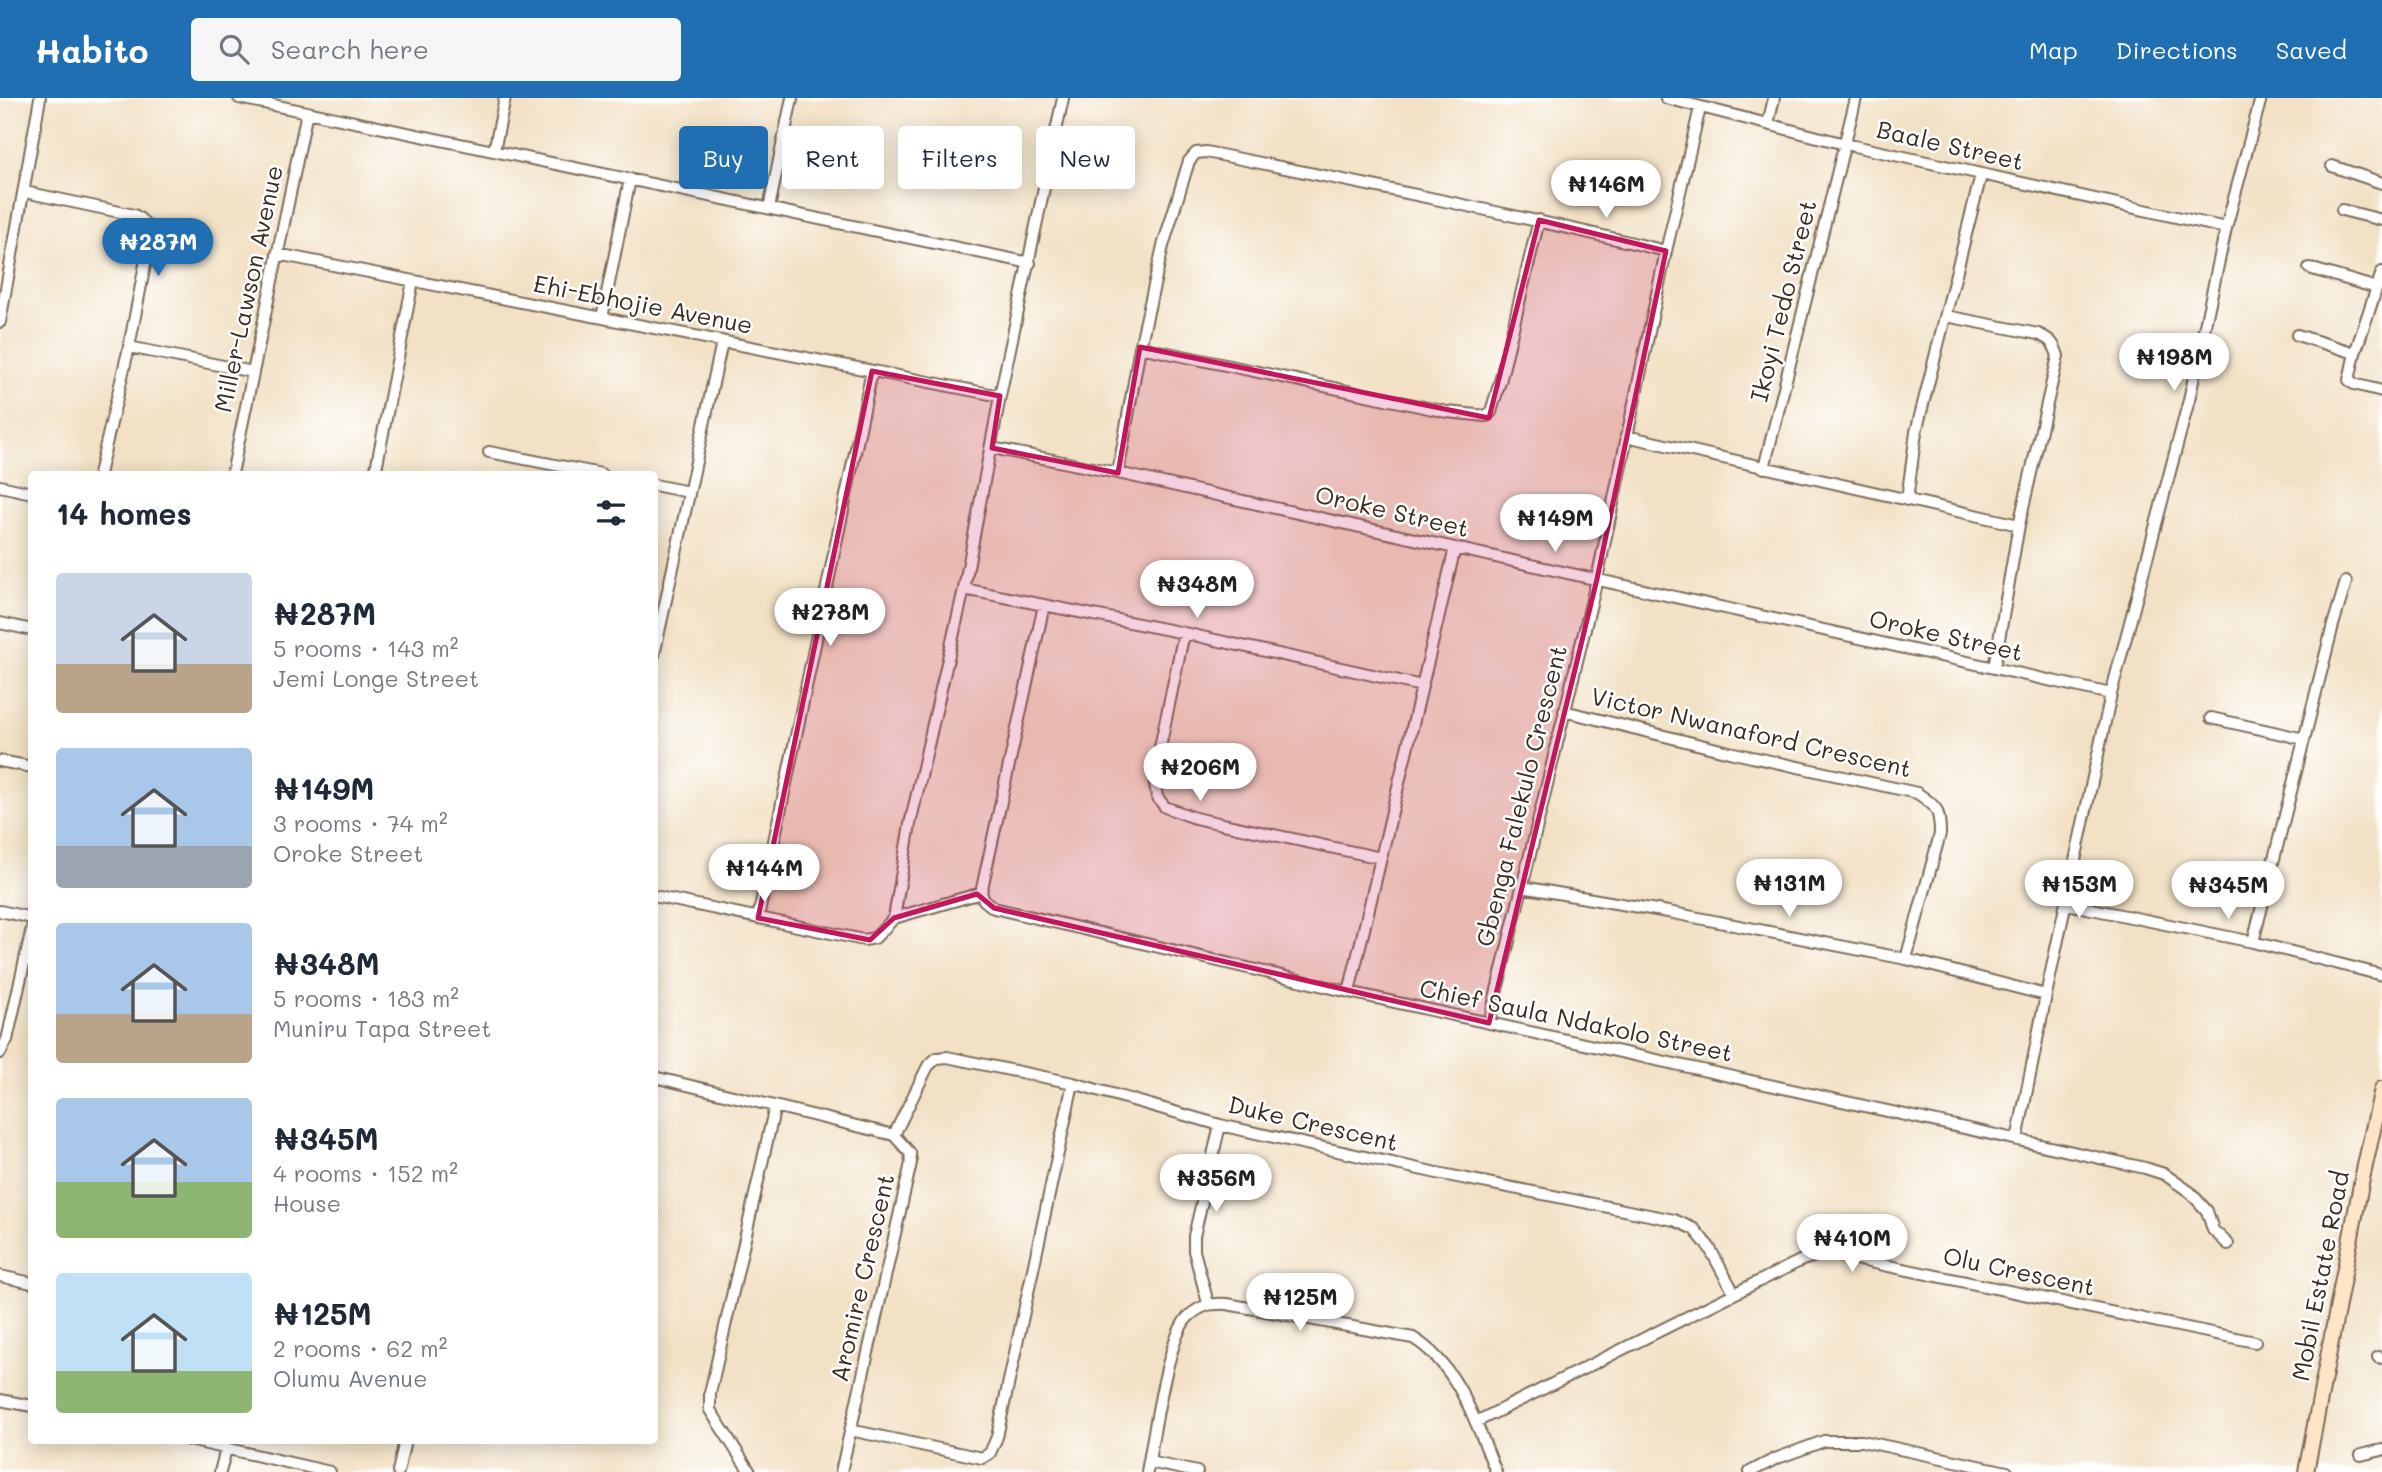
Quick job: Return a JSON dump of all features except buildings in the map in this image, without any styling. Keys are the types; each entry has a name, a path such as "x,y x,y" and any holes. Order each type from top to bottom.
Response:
{"main road":[{"name":"Mobil Estate Road","path":"2306,1472 2362,1179 2382,1089"}],"street":[{"path":"0,322 40,98"},
{"path":"239,98 1030,263"},
{"path":"494,151 505,98"},
{"path":"769,208 792,98"},
{"path":"658,897 864,940 875,939 894,918 910,824 964,589 1000,397 1063,98"},
{"name":"Baale Street","path":"1666,98 1845,144 2227,228"},
{"path":"1768,124 1774,98"},
{"name":"Ikoyi Tedo Street","path":"1764,468 1856,98"},
{"path":"2017,1140 2111,694 2189,400 2227,228 2261,98"},
{"name":"Gbenga Falekulo Crescent","path":"1489,1023 1597,579 1666,251 1700,108"},
{"name":"Miller-Lawson Avenue","path":"233,471 307,112"},
{"path":"1118,473 1140,347 1163,246 1189,161 1196,153 1206,152 1539,220 1666,251"},
{"path":"2332,166 2382,183"},
{"path":"1907,500 1916,432 1981,175"},
{"path":"602,318 630,179"},
{"path":"25,192 134,215 145,222 149,233 129,347 100,471"},
{"path":"2342,210 2382,220"},
{"path":"1140,347 1447,412 1486,416 1491,412 1501,378 1539,220"},
{"name":"Ehi-Ebhojie Avenue","path":"277,254 1000,397"},
{"path":"2309,268 2377,288"},
{"path":"2382,272 2355,352 2349,380 2354,384 2382,391"},
{"path":"376,471 413,281"},
{"path":"1945,316 2038,334 2054,343 2058,356 2019,525 1994,668"},
{"path":"2297,335 2355,352"},
{"path":"658,636 722,342"},
{"path":"129,347 253,372"},
{"path":"758,918 872,371"},
{"path":"1626,436 2019,525"},
{"name":"Oroke Street","path":"992,448 1118,473 2111,694"},
{"path":"489,452 586,471"},
{"path":"0,486 28,492"},
{"path":"658,486 689,492"},
{"path":"1349,992 1455,548"},
{"path":"2253,942 2346,582"},
{"path":"964,589 1184,633 1422,686"},
{"path":"894,918 981,893 1044,605"},
{"path":"0,623 28,629"},
{"path":"1184,633 1154,776 1157,797 1165,807 1219,824 1381,858"},
{"name":"Victor Nwanaford Crescent","path":"1564,711 1729,752 1917,793 1934,804 1940,817 1940,834 1906,959"},
{"path":"2211,718 2304,739"},
{"path":"0,761 28,766"},
{"path":"1522,887 1668,912 1906,959 2046,995"},
{"name":"Chief Saula Ndakolo Street","path":"981,893 993,908 1349,992 2164,1174 2190,1192 2207,1212 2213,1230 2228,1244"},
{"path":"2067,904 2253,942 2382,975"},
{"path":"0,911 28,917"},
{"path":"0,1053 7,1040 28,946"},
{"name":"Duke Crescent","path":"894,1135 928,1066 937,1058 947,1057 1073,1083 1220,1125 1437,1173 1674,1220 1694,1229 1709,1247 1734,1293"},
{"path":"658,1078 894,1135"},
{"path":"850,1430 982,1458 990,1453 997,1437 1073,1083"},
{"path":"750,1472 710,1410 710,1393 775,1106"},
{"path":"1208,1303 1194,1251 1195,1236 1220,1125"},
{"name":"Aromire Crescent","path":"841,1472 911,1163 910,1153 894,1135"},
{"name":"Olu Crescent","path":"1476,1422 1734,1293 1802,1261 1826,1253 2255,1342"},
{"path":"0,1276 28,1282"},
{"path":"1197,1472 1148,1467 1173,1341 1186,1318 1208,1303 1227,1304 1413,1338 1429,1348 1447,1369 1476,1422 1496,1472"},
{"path":"0,1399 28,1405"},
{"path":"1750,1472 1775,1459 1824,1441 1862,1441 2007,1472"},
{"path":"205,1444 331,1472"},
{"path":"398,1472 404,1444"},
{"path":"220,1472 226,1449"},
{"path":"2361,1455 2382,1450"}],"highlighted area":[{"path":"1539,220 1666,251 1597,579 1489,1023 994,908 977,894 894,918 870,940 758,918 872,371 1000,396 992,448 1118,473 1140,347 1489,418"}]}
